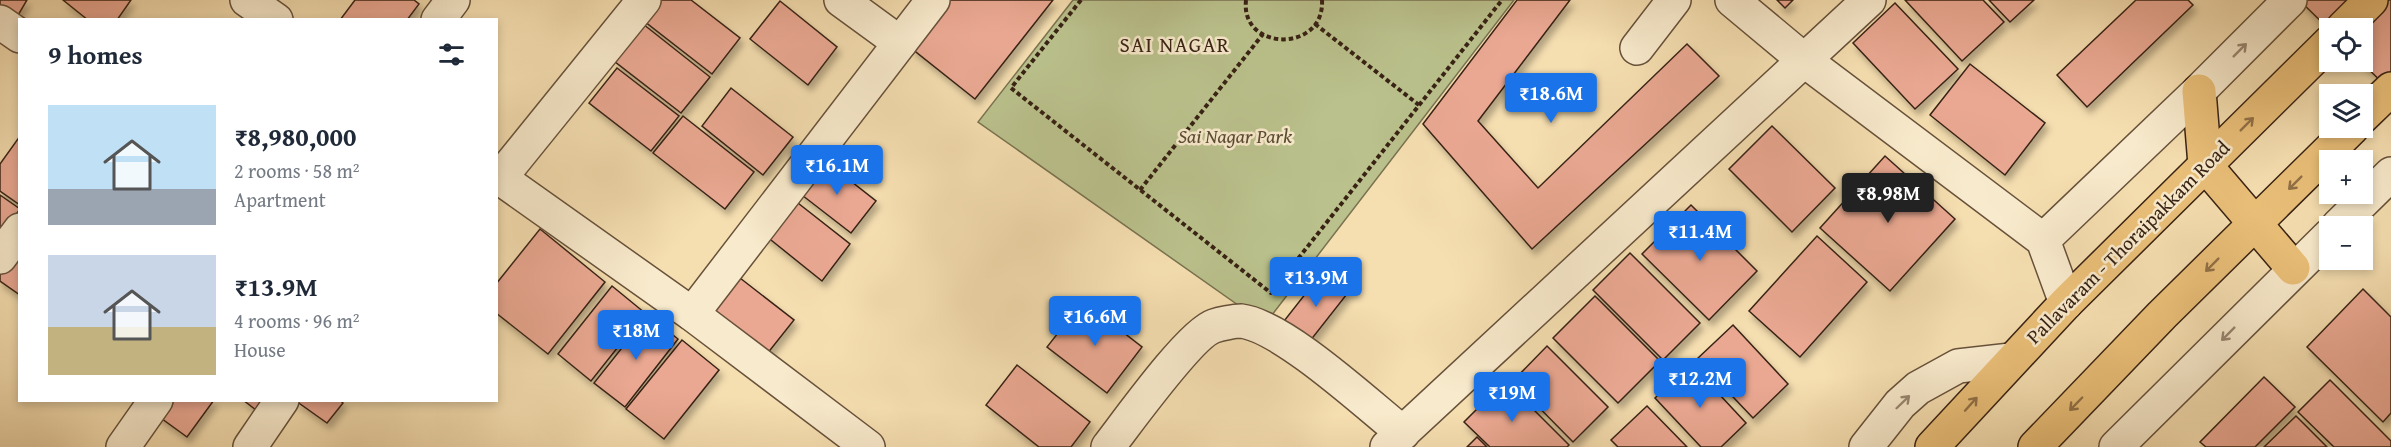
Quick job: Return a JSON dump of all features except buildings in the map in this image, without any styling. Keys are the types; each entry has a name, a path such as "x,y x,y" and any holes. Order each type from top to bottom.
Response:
{"main road":[{"path":"2353,18 2371,0"},
{"name":"Pallavaram - Thoraipakkam Road","path":"1932,447 2066,303 2319,53"},
{"path":"2373,106 2391,89"},
{"path":"2199,91 2205,165 2293,268"},
{"path":"2035,447 2342,138"}],"street":[{"path":"247,0 279,13"},
{"path":"440,18 453,0"},
{"path":"644,0 498,179 692,314 868,447"},
{"path":"842,0 900,43"},
{"path":"692,314 933,0"},
{"path":"1637,48 1674,0"},
{"path":"1732,0 1804,60 2043,240 2066,303"},
{"path":"1108,447 1186,349 1212,326 1240,321 1266,330 1305,354 1395,440 1869,0"},
{"path":"2043,240 2199,91 2290,0"},
{"path":"0,22 18,35"},
{"path":"2348,216 2391,174"},
{"path":"0,257 18,233"},
{"path":"2116,447 2293,268 2319,245"},
{"path":"1866,447 1900,404 1918,388 1958,366 2011,360"},
{"path":"123,447 155,402"},
{"path":"250,447 281,402"}],"path":[{"path":"1081,0 1011,88 1271,293 1502,0"},
{"path":"1246,0 1249,20 1263,34 1270,39 1290,40 1309,32 1322,7 1322,0"},
{"path":"1315,24 1419,105"},
{"path":"1140,190 1263,34"}],"green space":[{"name":"Sai Nagar Park","path":"1073,0 1514,0 1265,324 978,122"}],"district":[{"name":"SAI NAGAR","path":"1175,45"}]}
